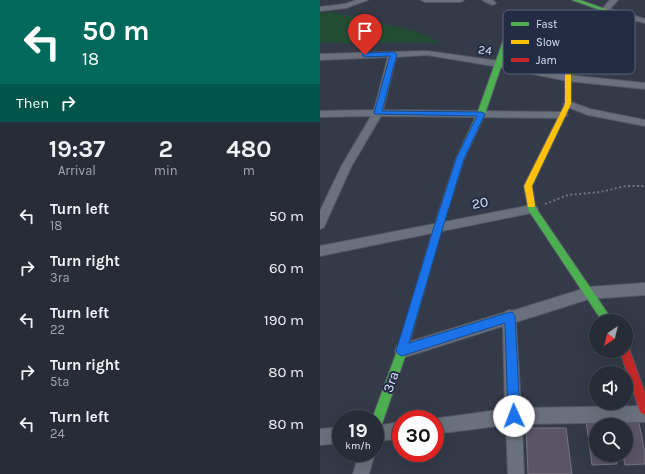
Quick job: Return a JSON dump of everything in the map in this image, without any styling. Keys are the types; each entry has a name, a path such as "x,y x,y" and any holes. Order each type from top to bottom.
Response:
{"street":[{"path":"320,9 346,6 364,0"},
{"path":"425,0 460,0"},
{"path":"574,0 605,10 614,0"},
{"path":"635,18 645,21"},
{"name":"3ra","path":"381,410 402,351 438,227 460,159 482,114 503,49"},
{"path":"320,224 346,167 378,113 393,54"},
{"name":"24","path":"320,57 427,54 503,65"},
{"name":"24","path":"548,74 567,78 645,86"},
{"path":"567,74 568,104 528,186 532,209 603,314"},
{"path":"568,104 588,112 645,123"},
{"path":"320,114 378,113 563,116"},
{"name":"20","path":"320,251 532,209"},
{"path":"402,351 510,316 589,293 645,288"},
{"path":"510,316 516,474"},
{"path":"627,358 645,409"},
{"path":"444,425 514,416 645,414"},
{"path":"320,436 332,435"},
{"path":"361,474 364,462"}],"path":[{"path":"532,209 568,195 600,192 626,186 645,186"}],"green space":[{"path":"332,12 416,31 442,43 320,43 320,13"}],"building":[{"path":"633,418 638,418 645,453 645,464 625,465 624,462 633,462"},
{"path":"586,421 589,421 589,443"},
{"path":"526,428 566,428 572,474 528,474"},
{"path":"592,462 617,462 617,464 592,465"}],"traffic: fast":[{"path":"575,0 605,10"},
{"path":"381,410 402,351 438,227 460,159 481,114 503,49"},
{"path":"531,205 532,209 603,314"}],"traffic: slow":[{"path":"531,205 528,186 568,104 568,74"}],"traffic: jam":[{"path":"627,358 645,409"}],"route":[{"path":"365,55 393,54 378,113 482,114 460,159 438,227 402,351 510,316 514,416"}]}
